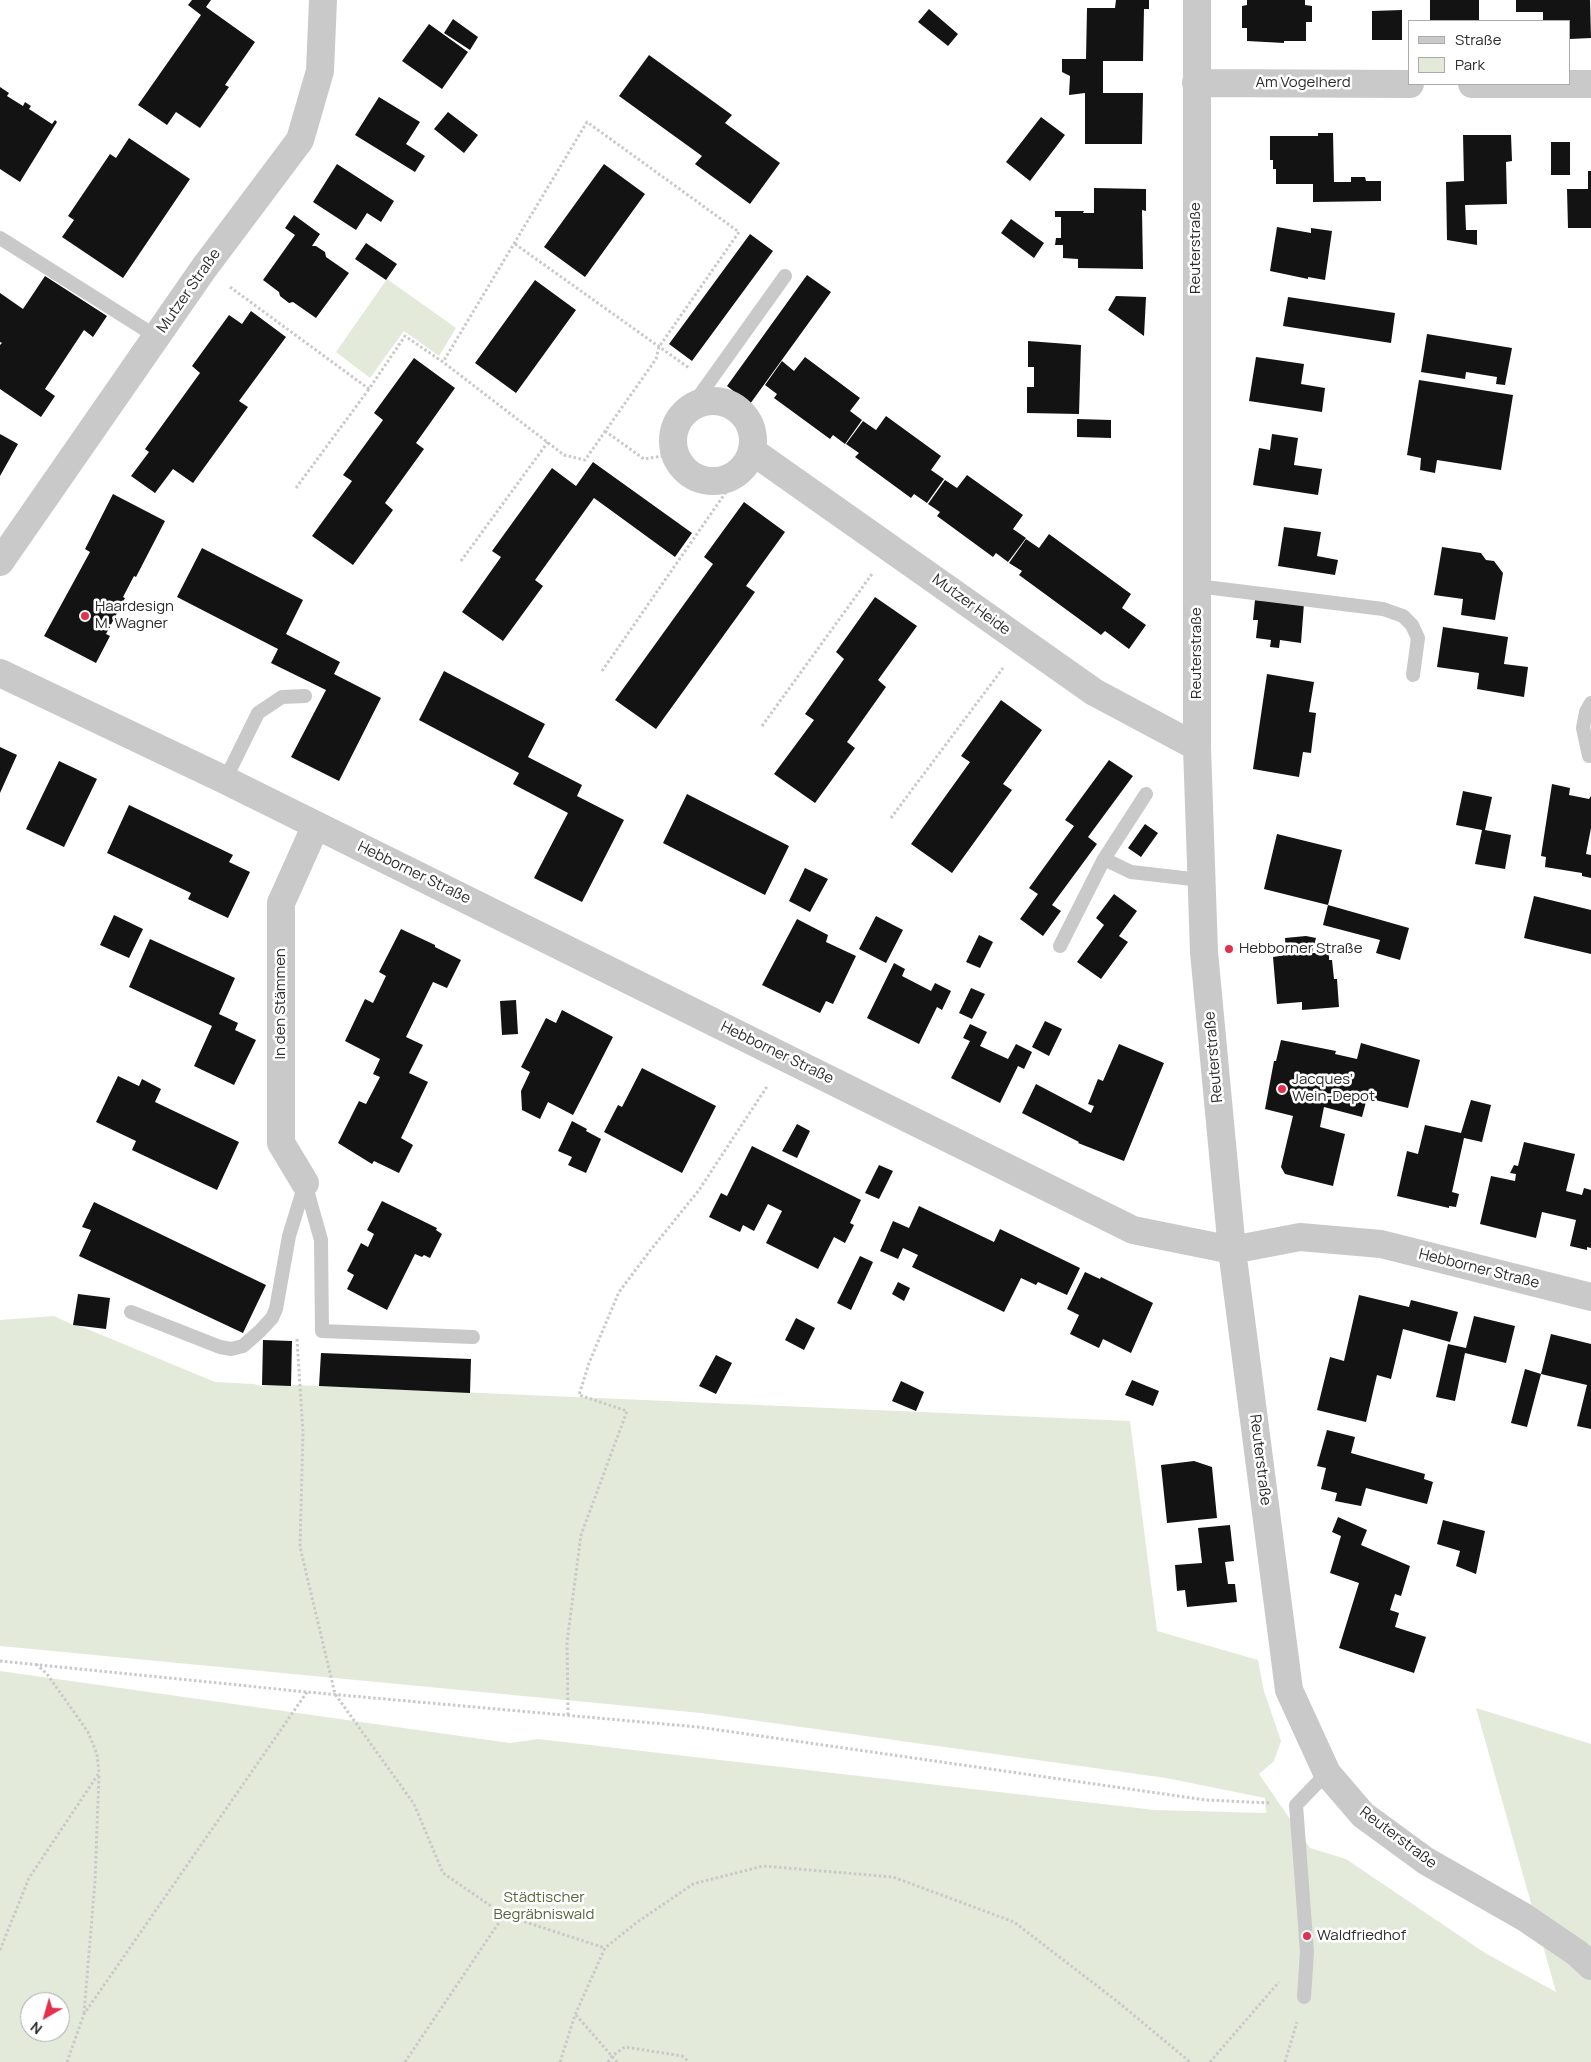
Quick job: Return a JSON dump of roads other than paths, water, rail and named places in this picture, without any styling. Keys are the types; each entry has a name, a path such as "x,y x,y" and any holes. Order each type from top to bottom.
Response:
{"street":[{"name":"Mutzer Straße","path":"0,562 204,268 300,140 320,71 323,0"},
{"name":"Reuterstraße","path":"1196,0 1197,747 1204,952 1232,1250 1289,1690 1327,1773 1363,1815 1426,1862 1524,1917 1577,1953 1591,1966"},
{"name":"Am Vogelherd","path":"1196,83 1408,84"},
{"path":"1571,84 1591,84"},
{"path":"718,401 731,405 742,413 749,424 753,437 746,461 726,480 708,482 687,473 674,454 672,440 675,427 682,415 692,406 704,402 718,401"},
{"name":"Mutzer Heide","path":"746,461 891,548 1094,692 1197,747"},
{"name":"Hebborner Straße","path":"0,673 316,824 1133,1230 1232,1250 1300,1237 1381,1244 1591,1297"},
{"name":"In den Stämmen","path":"305,1183 281,1143 281,903 316,824"}],"lane":[{"path":"0,238 157,337"},
{"path":"692,406 785,276"},
{"path":"1197,586 1383,609 1403,616 1412,625 1418,638 1413,675"},
{"path":"225,780 258,712 282,697 305,696"},
{"path":"1589,756 1583,728 1586,712 1591,703"},
{"path":"1060,946 1104,859 1146,794"},
{"path":"1104,859 1131,872 1201,880"},
{"path":"131,1312 220,1348 231,1349 243,1346 272,1318 276,1309 289,1236 305,1183"},
{"path":"305,1183 321,1240 322,1331 473,1337"},
{"path":"1304,1997 1306,1952 1296,1805 1327,1773"}],"place":[{"name":"Haardesign M. Wagner","path":"85,616"},
{"name":"Hebborner Straße","path":"1229,949"},
{"name":"Jacques’ Wein-Depot","path":"1282,1089"},
{"name":"Waldfriedhof","path":"1307,1936"}],"park label":[{"name":"Städtischer Begräbniswald","path":"544,1906"}]}
